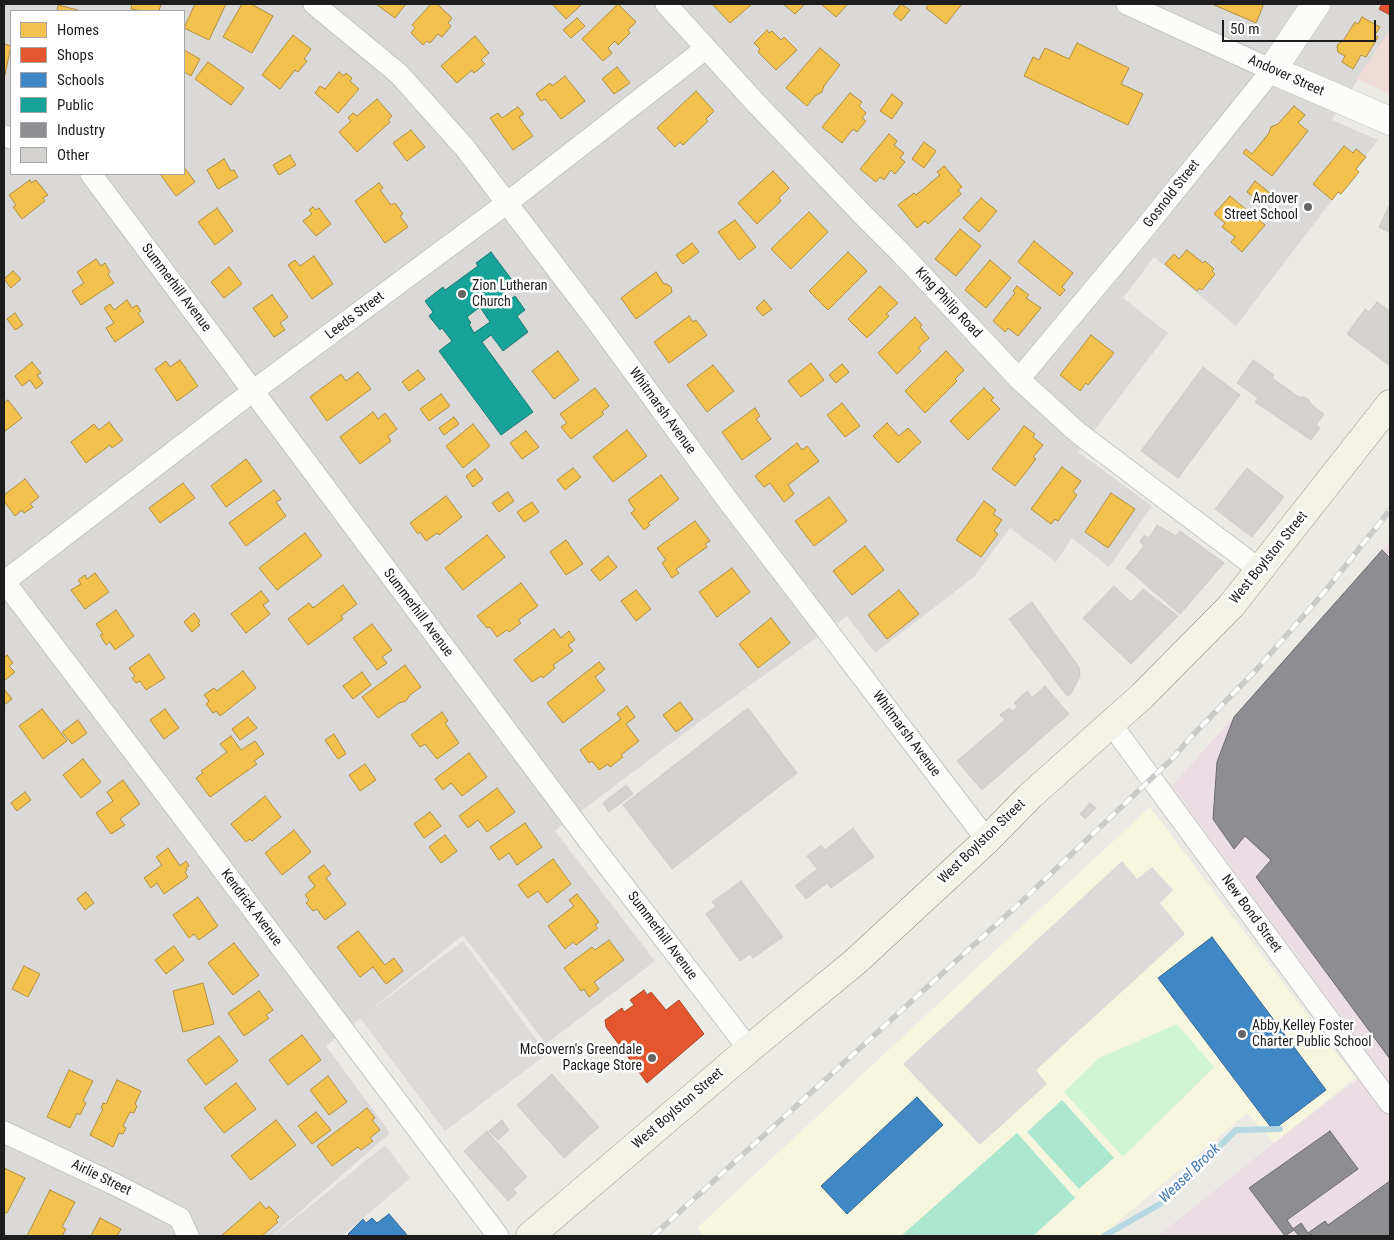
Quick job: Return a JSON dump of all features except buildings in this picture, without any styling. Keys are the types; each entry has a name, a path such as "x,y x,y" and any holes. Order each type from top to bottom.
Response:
{"main road":[{"name":"West Boylston Street","path":"530,1236 749,1049 855,962 987,840 1030,796 1112,724 1231,606 1390,404"}],"street":[{"name":"Whitmarsh Avenue","path":"314,4 399,74 465,148 598,323 729,502 987,840"},
{"name":"King Philip Road","path":"666,4 705,49 836,187 907,258 1019,379 1077,432 1260,570"},
{"name":"Andover Street","path":"1127,4 1390,121"},
{"name":"Gosnold Street","path":"1019,379 1140,234 1272,70 1316,4"},
{"name":"Leeds Street","path":"4,582 253,392 507,203 705,49"},
{"name":"Summerhill Avenue","path":"92,175 589,841 749,1049"},
{"name":"Kendrick Avenue","path":"4,582 498,1236"},
{"name":"New Bond Street","path":"1112,724 1390,1103"},
{"name":"Airlie Street","path":"4,1132 118,1186 180,1218 188,1236"}],"shaded area":[{"path":"4,4 1390,4 1390,30 1332,120 1378,140 1236,326 1154,257 1123,298 1168,333 1078,452 1152,506 1109,567 1072,538 1056,562 1010,528 974,577 875,653 847,616 703,719 555,831 655,961 546,1044 463,935 326,1046 390,1133 272,1236 4,1236"},
{"path":"1390,30 1390,94 1357,79"},
{"path":"1390,540 1390,1236 1158,1236 1274,1143 1377,1065 1172,786"},
{"name":"Abby Kelley Foster Charter Public School","path":"1150,807 1355,1078 1274,1143 1247,1113 1101,1236 704,1236 697,1228"},
{"path":"1122,861 1137,879 1152,867 1173,890 1160,903 1185,934 1036,1070 1047,1084 980,1145 903,1064"},
{"path":"463,941 547,1054 445,1131 360,1018"},
{"path":"385,1145 410,1178 342,1236 273,1236"}],"green space":[{"path":"1177,1024 1214,1067 1123,1157 1064,1092 1099,1058"},
{"path":"1062,1100 1114,1158 1079,1189 1027,1132"},
{"path":"1017,1133 1075,1198 1033,1236 901,1236"}],"waterway":[{"name":"Weasel Brook","path":"1104,1236 1162,1203 1236,1130 1280,1129"}],"railway":[{"path":"653,1236 1021,902 1173,758 1258,668 1326,590 1390,510"}],"place":[{"name":"Andover Street School","path":"1308,207"},
{"name":"Zion Lutheran Church","path":"462,294"},
{"name":"Abby Kelley Foster Charter Public School","path":"1242,1034"},
{"name":"McGovern's Greendale Package Store","path":"652,1058"}]}
